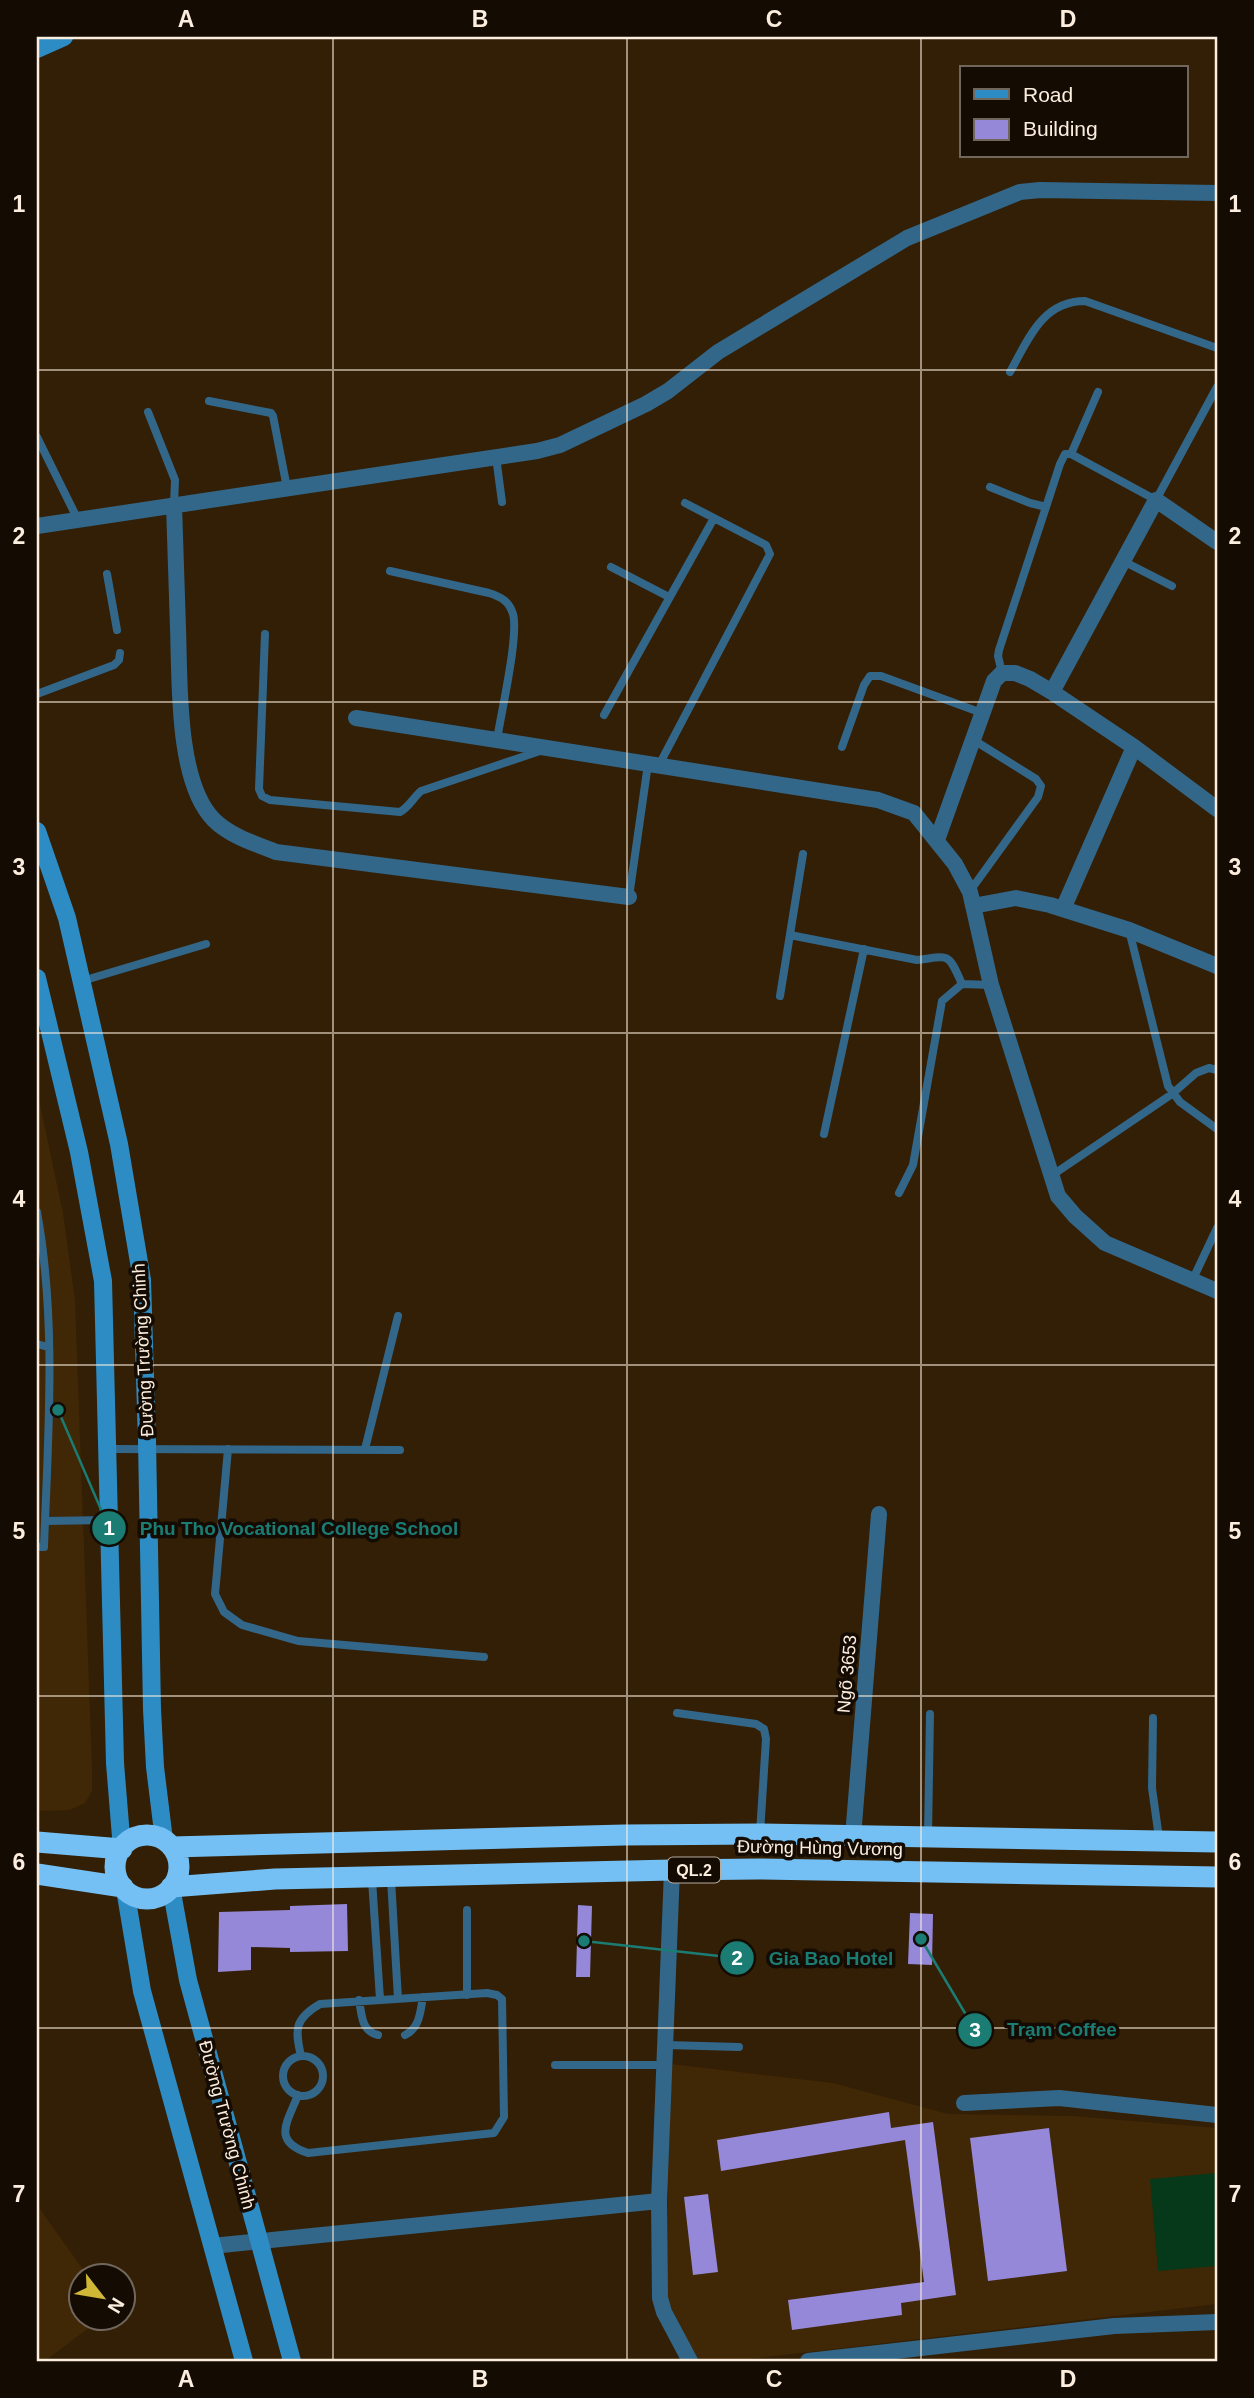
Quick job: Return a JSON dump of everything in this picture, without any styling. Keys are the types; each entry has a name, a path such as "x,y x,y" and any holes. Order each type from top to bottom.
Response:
{"highway":[{"name":"Đường Hùng Vương","path":"168,1844 760,1834 1217,1842"},
{"name":"QL.2","path":"37,1842 122,1849 132,1839 155,1836 168,1844"},
{"path":"168,1844 177,1857 179,1867 177,1878 171,1887"},
{"path":"122,1849 116,1860 116,1868 124,1888"},
{"name":"Đường Hùng Vương","path":"171,1887 275,1879 758,1869 1217,1877"},
{"name":"QL.2","path":"37,1874 124,1888 136,1897 148,1899 161,1895 171,1887"}],"main road":[{"name":"Đường Trường Chinh","path":"37,831 67,918 119,1144 142,1280 152,1709 155,1767 168,1844"},
{"name":"Đường Trường Chinh","path":"37,978 79,1152 103,1281 115,1763 122,1849"},
{"name":"Đường Trường Chinh","path":"171,1887 188,1980 292,2361"},
{"path":"124,1888 142,1991 244,2361"}],"street":[{"path":"37,526 560,445 668,391 718,352 907,238 1020,192 1040,190 1217,193"},
{"path":"1052,692 1156,500 1217,542"},
{"path":"174,505 182,726 190,772 202,804 215,821 238,836 276,852 628,897"},
{"path":"937,840 994,681 1002,673 1015,673 1030,678 1134,747 1217,809"},
{"path":"356,718 878,800 914,813 956,863 971,899 991,985 1058,1196 1075,1216 1105,1243 1217,1291"},
{"path":"1063,909 1134,747"},
{"path":"971,899 1016,898 1063,909 1129,930 1217,966"},
{"name":"Ngõ 3653","path":"853,1837 879,1514"},
{"path":"672,1870 659,2200 660,2298 685,2359"},
{"path":"964,2103 1059,2098 1217,2115"},
{"path":"212,2246 659,2200"},
{"path":"808,2361 1114,2326 1217,2322"}],"lane":[{"path":"1010,372 1040,319 1071,301 1085,301 1217,348"},
{"path":"1002,673 999,650 1059,464 1065,454 1071,454 1156,500 1217,387"},
{"path":"1071,454 1098,392"},
{"path":"209,401 271,412 287,488"},
{"path":"148,412 175,480 174,505"},
{"path":"37,437 78,520"},
{"path":"496,457 502,502"},
{"path":"990,488 1046,507"},
{"path":"628,897 653,764 770,554 766,545 685,503"},
{"path":"604,715 713,518"},
{"path":"1124,561 1172,586"},
{"path":"611,567 669,597"},
{"path":"390,571 505,599 513,613 514,631 497,740"},
{"path":"107,574 117,630"},
{"path":"265,634 259,789 262,796 270,800 400,812 407,808 421,791 549,748"},
{"path":"37,694 114,665 119,660 120,653"},
{"path":"842,747 864,685 870,676 881,676 982,713"},
{"path":"971,899 1038,797 1041,786 1035,779 972,739"},
{"path":"780,996 803,853"},
{"path":"1129,930 1168,1086 1180,1102 1217,1129"},
{"path":"790,935 917,960 933,956 946,957 952,962 962,984"},
{"path":"81,981 206,944"},
{"path":"824,1134 864,949"},
{"path":"898,1193 913,1165 942,1001 962,984 991,985"},
{"path":"1051,1176 1172,1094 1196,1073 1209,1068 1217,1070"},
{"path":"37,1212 47,1304 48,1347 44,1547 37,1547"},
{"path":"1192,1281 1217,1228"},
{"path":"365,1449 398,1316"},
{"path":"37,1344 48,1347"},
{"path":"37,1424 48,1424"},
{"path":"107,1449 400,1450"},
{"path":"228,1449 215,1594 224,1612 232,1619 242,1625 299,1641 484,1657"},
{"path":"45,1521 108,1520"},
{"path":"677,1713 756,1724 764,1729 766,1738 760,1834"},
{"path":"928,1838 930,1714"},
{"path":"1153,1718 1153,1809 1159,1841"},
{"path":"381,1877 398,1998"},
{"path":"380,1999 381,1877"},
{"path":"467,1910 467,1995"},
{"path":"298,2095 284,2132 286,2140 293,2148 308,2153 494,2133 503,2117 502,1999 487,1993 320,2004 306,2014 298,2025 296,2034 301,2056"},
{"path":"405,2035 417,2024 423,1997"},
{"path":"359,2000 364,2026 378,2035"},
{"path":"666,2045 739,2047"},
{"path":"301,2056 315,2060 320,2066 322,2081 313,2093 298,2095 286,2086 283,2071 292,2059 301,2056"},
{"path":"555,2066 666,2064"}],"shaded area":[{"path":"37,1090 63,1213 75,1300 92,1767 92,1791 85,1803 70,1810 48,1811 37,1810"},
{"path":"671,2064 833,2083 948,2114 1073,2116 1217,2128 1217,2304 733,2361 698,2361 665,2296"},
{"path":"37,2205 78,2262 66,2262 66,2332 83,2332 45,2361 37,2361"}],"green space":[{"path":"1217,2173 1217,2266 1158,2271 1150,2179"}],"building":[{"path":"347,1904 348,1951 290,1952 290,1948 251,1947 251,1970 218,1972 219,1912 290,1910 290,1906"},
{"path":"578,1905 592,1906 590,1977 576,1977"},
{"path":"910,1913 933,1914 932,1965 908,1964"},
{"path":"889,2112 891,2128 933,2122 956,2295 901,2303 902,2315 792,2330 788,2300 924,2282 905,2140 721,2171 717,2140"},
{"path":"1049,2128 1067,2271 988,2281 970,2138"},
{"path":"708,2194 718,2272 693,2275 684,2197"}],"place":[{"name":"Phu Tho Vocational College School","path":"58,1410"},
{"name":"Trạm Coffee","path":"921,1939"},
{"name":"Gia Bao Hotel","path":"584,1941"}]}
